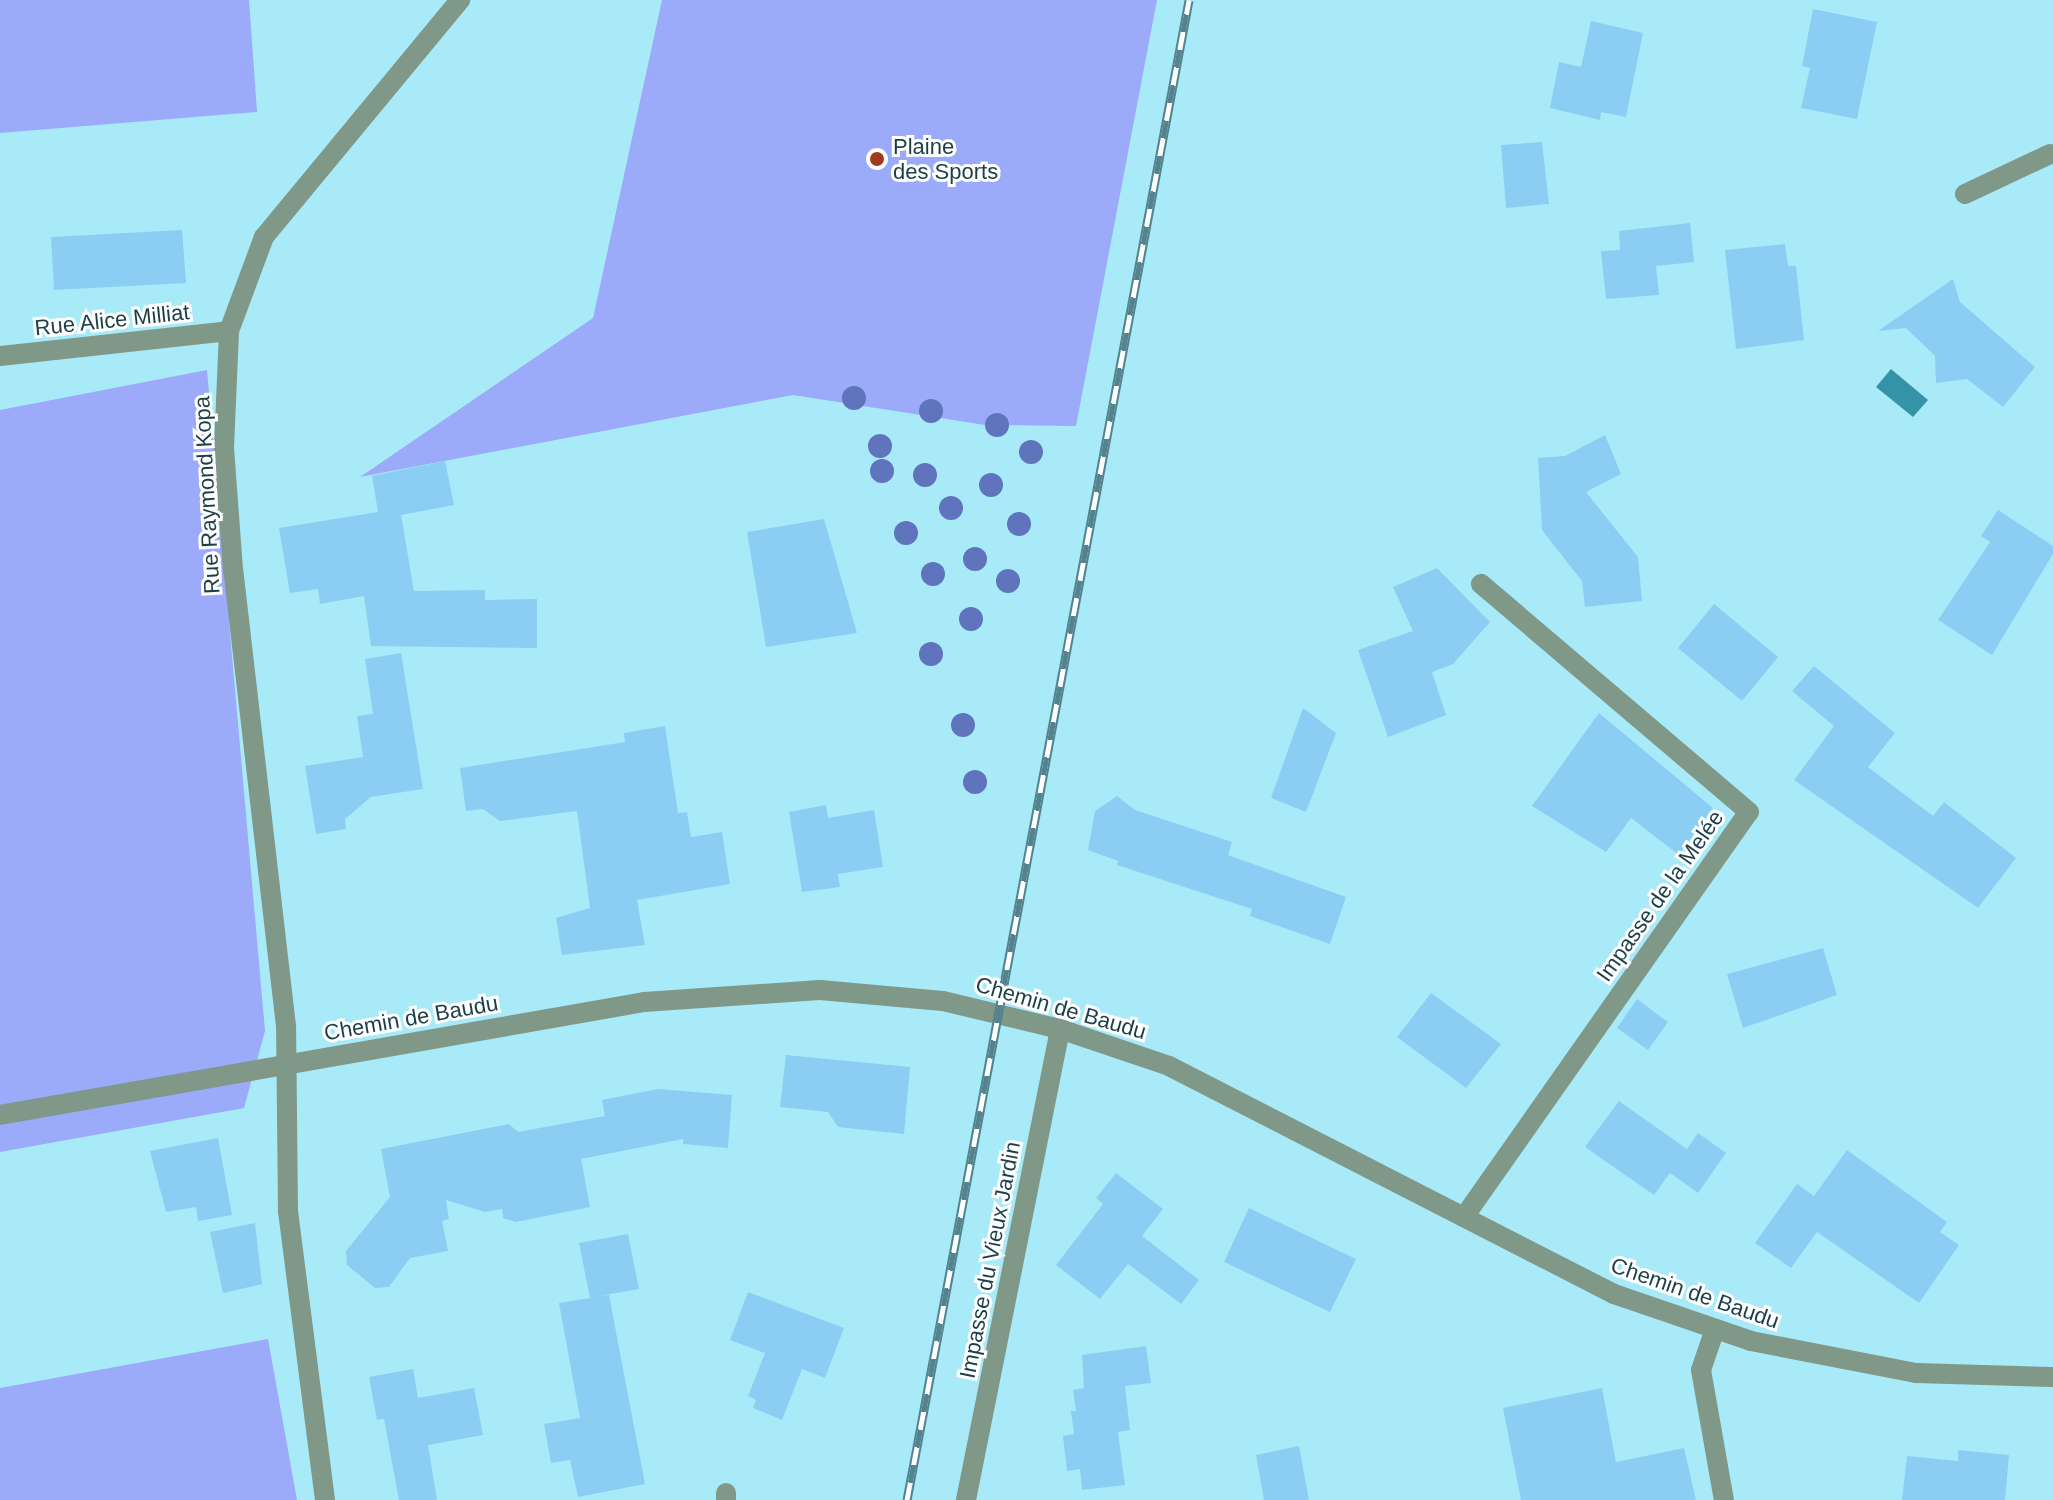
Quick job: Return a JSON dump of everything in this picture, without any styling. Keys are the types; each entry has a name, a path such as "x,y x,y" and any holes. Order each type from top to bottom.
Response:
{"street":[{"name":"Rue Raymond Kopa","path":"325,1500 288,1210 289,1063 233,570 224,447 229,331 264,237 460,0"},
{"path":"1965,194 2052,153"},
{"name":"Rue Alice Milliat","path":"0,356 229,331"},
{"name":"Impasse de la Melée","path":"1464,1217 1749,812 1481,584"},
{"name":"Chemin de Baudu","path":"0,1115 644,1002 746,991 820,990 943,1001 1060,1029 1169,1066 1614,1294 1715,1329 1751,1341 1916,1373 2053,1377"},
{"name":"Impasse du Vieux Jardin","path":"966,1500 1060,1029"},
{"path":"1715,1329 1701,1370 1724,1500"}],"shaded area":[{"path":"0,0 249,0 257,112 0,133"},
{"name":"Plaine des Sports","path":"662,0 1157,0 1076,426 985,425 793,395 360,477 593,318"},
{"path":"1891,369 1928,400 1913,417 1876,387"},
{"path":"207,370 265,1031 244,1108 0,1152 0,410"},
{"path":"268,1339 297,1500 0,1500 0,1388"}],"building":[{"path":"1813,9 1877,22 1857,119 1801,108 1810,68 1802,66"},
{"path":"1591,21 1643,33 1626,117 1601,112 1600,120 1550,108 1559,62 1581,67"},
{"path":"1542,142 1549,204 1506,208 1501,145"},
{"path":"1690,223 1694,262 1656,266 1659,295 1606,299 1601,251 1620,250 1619,231"},
{"path":"182,230 186,283 54,290 51,237"},
{"path":"1785,244 1788,266 1796,266 1804,340 1736,349 1725,250"},
{"path":"1953,279 1960,302 2035,367 2003,407 1967,379 1936,383 1935,356 1906,328 1878,331"},
{"path":"1605,435 1621,474 1586,492 1638,557 1642,601 1585,607 1582,581 1542,530 1538,458 1565,456"},
{"path":"445,461 454,505 401,515 414,591 485,590 485,600 537,599 537,648 371,646 364,596 320,604 318,589 290,593 279,528 378,512 372,476"},
{"path":"1998,510 2053,546 2053,554 1992,655 1938,620 1990,542 1981,536"},
{"path":"824,519 857,633 766,647 747,532"},
{"path":"1437,568 1490,622 1453,664 1432,672 1446,715 1388,737 1358,650 1413,631 1393,587"},
{"path":"1714,604 1778,657 1742,701 1678,648"},
{"path":"401,653 423,789 371,797 345,819 346,829 316,834 305,766 363,757 357,716 373,714 365,659"},
{"path":"1814,666 1895,733 1868,767 1933,816 1944,802 2016,858 1978,908 1794,780 1834,726 1792,691"},
{"path":"1303,708 1336,733 1306,812 1271,798"},
{"path":"1599,713 1713,808 1679,855 1631,818 1606,852 1532,806"},
{"path":"665,726 678,813 687,812 691,837 722,832 730,884 637,900 645,945 562,955 556,918 590,908 577,811 500,821 483,809 466,811 460,768 625,742 624,733"},
{"path":"1117,796 1135,810 1232,842 1228,855 1346,897 1330,944 1250,916 1252,909 1117,865 1118,861 1088,850 1095,811"},
{"path":"826,805 828,818 874,810 883,867 838,874 840,887 802,892 789,812"},
{"path":"1823,948 1837,995 1743,1028 1727,974"},
{"path":"1431,993 1501,1044 1466,1088 1397,1037"},
{"path":"1637,999 1668,1022 1648,1050 1617,1028"},
{"path":"786,1055 910,1067 904,1134 838,1127 828,1112 780,1107"},
{"path":"658,1089 732,1095 728,1148 683,1144 683,1139 581,1159 590,1207 516,1222 503,1218 502,1209 485,1212 446,1200 449,1219 442,1221 448,1251 410,1258 389,1287 375,1288 347,1265 346,1251 390,1197 381,1149 509,1124 518,1132 605,1116 602,1100"},
{"path":"1619,1101 1687,1149 1698,1133 1726,1153 1698,1193 1670,1173 1654,1195 1585,1147"},
{"path":"218,1138 232,1215 198,1221 196,1207 166,1212 150,1151"},
{"path":"1847,1150 1947,1222 1940,1232 1959,1245 1919,1303 1817,1232 1791,1268 1755,1243 1797,1184 1814,1196"},
{"path":"1116,1173 1163,1209 1142,1236 1199,1280 1181,1304 1128,1264 1100,1299 1056,1265 1103,1204 1096,1198"},
{"path":"1249,1208 1356,1259 1330,1312 1224,1262"},
{"path":"255,1223 262,1284 223,1293 210,1232"},
{"path":"628,1234 639,1289 599,1296 609,1295 645,1484 578,1497 570,1460 551,1463 544,1424 580,1418 559,1303 590,1298 579,1243"},
{"path":"748,1292 844,1328 825,1378 802,1369 782,1420 753,1408 756,1400 748,1396 765,1353 730,1340"},
{"path":"1146,1346 1151,1383 1125,1386 1130,1430 1118,1432 1125,1485 1082,1490 1080,1469 1067,1471 1063,1436 1074,1434 1071,1411 1076,1411 1073,1390 1084,1388 1082,1355"},
{"path":"413,1369 418,1398 474,1388 483,1435 428,1445 437,1500 399,1500 384,1419 377,1420 369,1377"},
{"path":"1602,1388 1616,1462 1684,1448 1696,1500 1521,1500 1503,1408"},
{"path":"1299,1446 1309,1500 1264,1500 1256,1455"},
{"path":"1958,1450 2009,1455 2005,1500 1902,1500 1907,1456 1958,1461"}],"railway":[{"path":"907,1500 1189,0"}],"place":[{"name":"Plaine des Sports","path":"877,159"}]}
